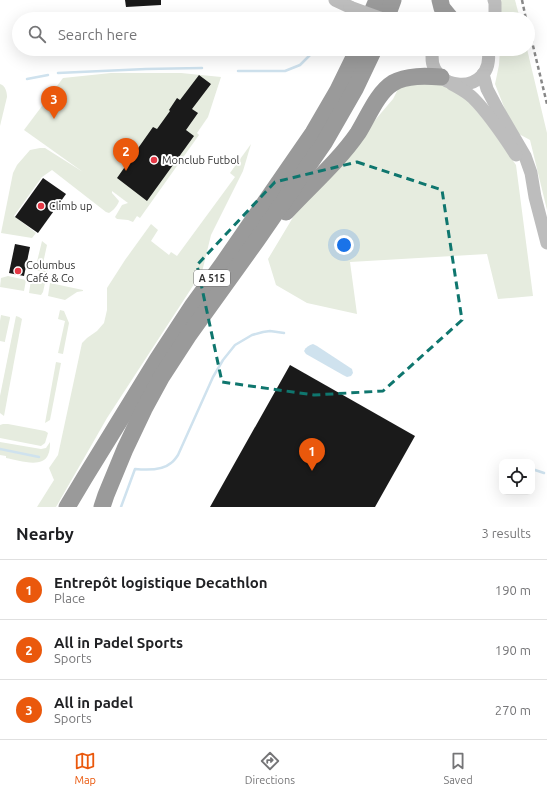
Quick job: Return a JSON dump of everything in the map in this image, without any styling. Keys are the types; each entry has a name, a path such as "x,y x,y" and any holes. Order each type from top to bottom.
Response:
{"highway":[{"path":"357,12 368,0"},
{"path":"372,12 376,0"},
{"path":"388,12 393,0"},
{"path":"440,0 442,8 445,12"},
{"path":"276,186 346,56"},
{"name":"A 515","path":"67,507 157,360 193,305 312,133 338,90 355,56"},
{"name":"A 515","path":"102,507 125,448 162,376 188,336 324,143 355,89 371,56"},
{"path":"188,336 287,212 331,166 358,133 380,96 386,90 393,84 406,79 423,76 447,80"}],"main road":[{"path":"335,0 354,12"},
{"path":"492,12 494,2"},
{"path":"494,2 495,12"},
{"path":"433,56 436,70 447,80 472,97 487,114 523,167 535,197"},
{"path":"447,80 460,85 469,84 477,80 487,67 489,56"},
{"path":"483,74 487,89 526,156 547,243"}],"highlighted area":[{"path":"357,162 442,190 462,320 383,391 314,395 222,382 197,265 275,182"}],"shaded area":[{"path":"500,0 515,0 518,12 500,12"},
{"path":"500,56 529,56 547,133 547,210 530,140 519,134 506,112 495,84"},
{"path":"111,73 181,73 221,77 208,117 197,133 199,135 140,218 137,216 133,222 117,219 115,217 122,205 128,203 112,191 119,201 112,211 109,213 106,212 52,170 42,177 14,216 36,233 32,238 1,233 13,173 17,165 30,150 45,148 83,172 24,130 63,78"},
{"path":"431,80 450,88 469,102 489,126 516,165 533,296 498,299 487,254 350,262 357,314 307,303 276,285 268,259 295,214 393,99 399,87"},
{"path":"0,84 5,89 7,97 0,126"},
{"path":"251,144 243,171 211,235 202,272 107,418 56,507 37,507 54,480 49,468 58,455 82,343 97,331 104,323 107,310 107,288 151,224 158,230 151,241 169,255 171,252 177,256 235,177 230,173"},
{"path":"42,241 47,245 42,268 48,270 47,273 35,270"},
{"path":"8,276 26,280 24,291 0,287 1,278"},
{"path":"31,280 45,283 41,295 29,293"},
{"path":"50,283 83,291 77,292 65,300 48,296"},
{"path":"60,310 64,311 69,323 63,354 58,353 65,321 58,319"},
{"path":"1,315 10,317 5,342 0,341"},
{"path":"16,316 22,319 4,416 0,413 0,396"},
{"path":"56,362 61,363 50,420 45,423"},
{"path":"3,424 45,431 48,433 45,443 41,446 0,438 0,425"},
{"path":"0,442 41,449 46,448 50,442 50,450 45,459 41,462 23,462 0,455"}],"water":[{"path":"313,344 352,369 353,373 351,376 347,377 306,354 304,351 308,346"}],"building":[{"path":"125,0 161,0 161,5 126,7"},
{"path":"199,75 211,84 192,109 198,113 186,130 194,136 147,201 117,178 153,127 157,129 177,98 180,100"},
{"name":"Climb up","path":"43,178 66,194 38,233 15,217"},
{"path":"15,244 30,247 24,276 9,273"},
{"path":"290,365 415,436 375,507 210,507"}],"waterway":[{"path":"238,71 285,71 300,65 309,56"},
{"path":"58,73 202,68"},
{"path":"27,79 48,75"},
{"path":"121,507 135,469 158,469 167,466 178,455 213,377 223,360 235,345 252,335 263,332 270,331 284,333"},
{"path":"0,449 39,457"},
{"path":"535,470 544,473"}],"railway":[{"path":"522,0 525,12"},
{"path":"535,54 547,104"}],"place":[{"name":"All in padel","path":"54,119"},
{"name":"Monclub Futbol","path":"154,160"},
{"name":"All in Padel Sports","path":"126,171"},
{"name":"Climb up","path":"41,206"},
{"name":"Columbus Café & Co","path":"18,271"},
{"name":"Entrepôt logistique Decathlon","path":"312,471"}]}
